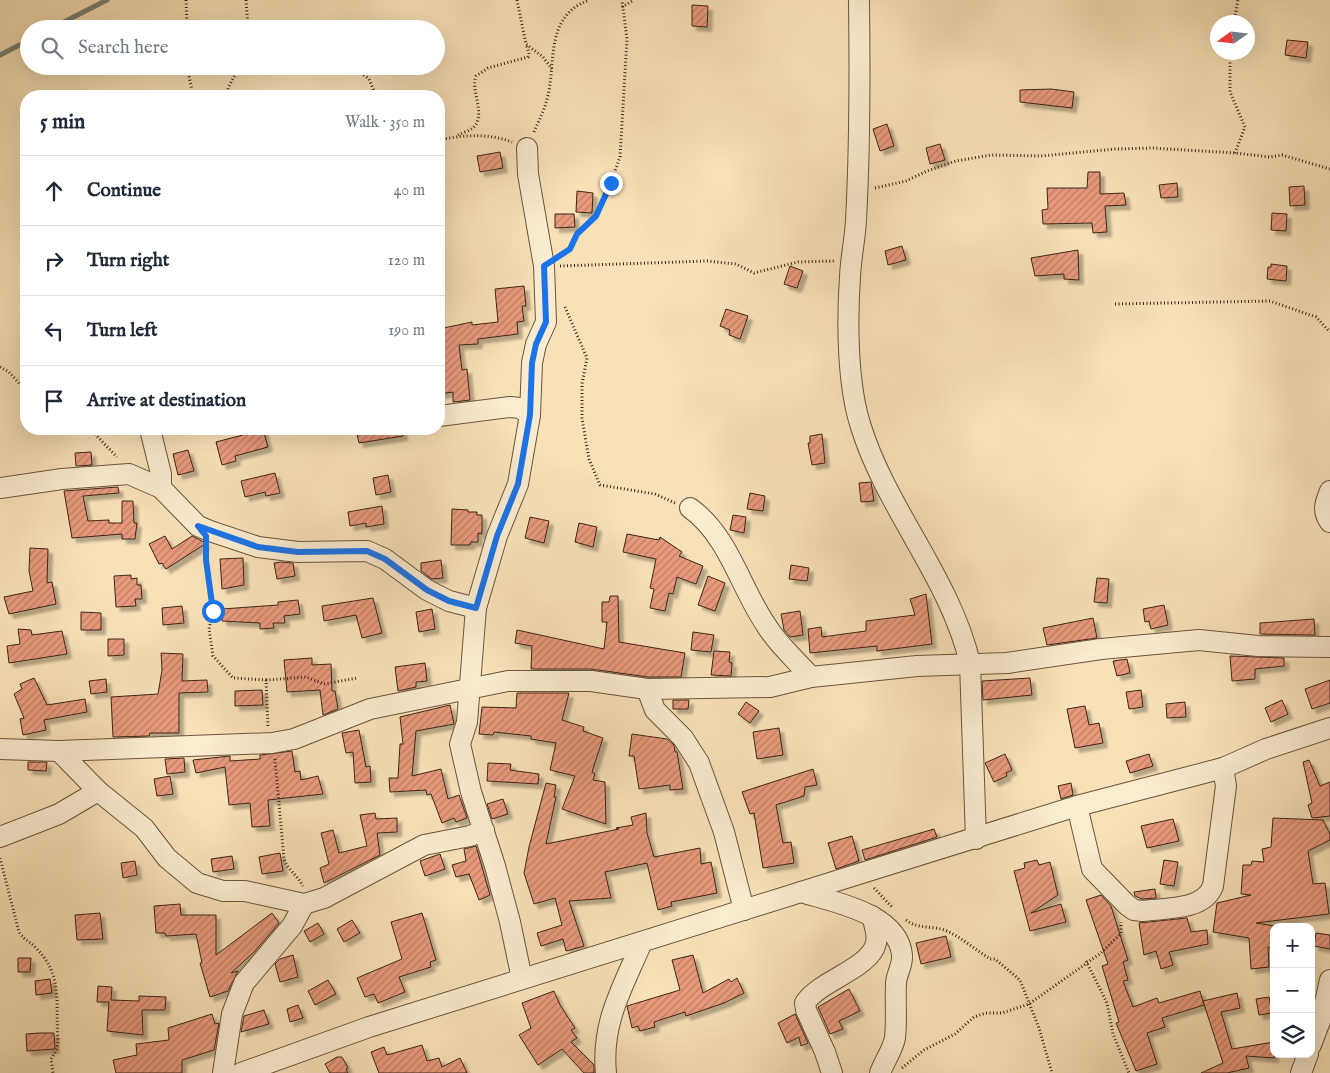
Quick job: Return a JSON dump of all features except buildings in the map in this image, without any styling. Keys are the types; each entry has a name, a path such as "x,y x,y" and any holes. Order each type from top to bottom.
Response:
{"street":[{"path":"859,0 860,120 850,276 849,350 860,426 882,480 939,582 964,639 970,663 976,839"},
{"path":"522,979 510,922 484,830 470,792 460,744 467,722 468,688 476,608 497,536 518,484 530,415 532,363 536,344 546,322 544,266 528,174 527,148"},
{"path":"445,415 510,407 520,408 530,415"},
{"path":"151,435 161,474 161,488"},
{"path":"0,488 62,479 130,474 161,488 198,526 258,547 298,552 367,551 385,559 427,590 449,601 476,608"},
{"path":"1330,491 1324,513 1330,522"},
{"path":"690,508 711,526 766,626 784,650 811,677"},
{"path":"0,749 59,751 272,743 294,739 370,709 508,681 591,681 646,689 770,687 811,677 970,663 1007,663 1101,649 1199,640 1258,646 1330,647"},
{"path":"646,689 655,710 683,738 699,763 724,832 744,910"},
{"path":"241,1073 369,1027 1077,806 1223,768 1266,749 1330,728"},
{"path":"59,751 98,791 144,828 167,858 197,883 222,891 245,892 304,904 324,898 424,845 470,836 484,830"},
{"path":"1077,806 1092,868 1127,905 1134,910 1142,911 1191,904 1204,899 1210,894 1226,786 1223,768"},
{"path":"0,838 59,814 98,791"},
{"path":"801,892 872,916 887,926 898,941 902,953 902,967 896,982 895,1040 880,1073"},
{"path":"223,1073 232,1014 244,983 292,926 304,904"},
{"path":"832,1073 825,1052 806,1010 806,1003 815,992 869,956 876,942 872,916"},
{"path":"606,1073 606,1032 642,942"},
{"path":"1315,1034 1322,1016 1330,980"},
{"path":"1301,1073 1307,1058"}],"path":[{"path":"186,0 187,20"},
{"path":"246,0 247,20"},
{"path":"455,137 473,128 477,122 477,101 474,90 476,76 488,68 528,57 529,53 517,0"},
{"path":"445,139 497,136 527,148 546,103 552,70 555,34 561,22 574,9 589,0"},
{"path":"544,266 570,249 577,234 596,216 604,201 620,157 627,39 622,0"},
{"path":"622,8 634,0"},
{"path":"1235,15 1238,0"},
{"path":"526,44 543,58 552,70"},
{"path":"1230,60 1230,92 1246,127 1235,153"},
{"path":"189,75 192,90"},
{"path":"228,90 235,75"},
{"path":"364,75 369,79 374,90"},
{"path":"857,190 892,186 956,161 991,155 1041,156 1115,149 1152,148 1270,157 1282,155 1330,168"},
{"path":"544,266 707,261 736,264 754,273 798,262 834,261 844,258 853,247"},
{"path":"562,299 587,358 582,384 582,418 589,459 600,485 655,494 690,508"},
{"path":"1116,304 1270,301 1316,317 1330,332"},
{"path":"0,367 8,372 20,385"},
{"path":"198,526 206,536 207,568 213,611 209,629 213,656 233,678 266,680 306,677 324,684 357,678"},
{"path":"266,680 268,729 272,743 282,814 284,859 299,877 303,887 304,904"},
{"path":"0,858 18,932 26,942 35,946 52,970 57,986 58,1041 57,1050 52,1059 53,1073"},
{"path":"862,874 898,913"},
{"path":"897,1073 924,1050 955,1034 974,1017 986,1013 1002,1013 1029,1004 1086,961 1101,953 1121,933 1121,920 1127,905"},
{"path":"902,917 913,925 947,931 990,959 995,958 1020,980 1039,1028 1052,1073"},
{"path":"1086,961 1107,1003 1113,1034 1129,1073"}],"waterway":[{"path":"68,20 107,0"},
{"path":"0,55 20,45"}],"route":[{"path":"213,611 206,560 208,552 206,536 198,526 258,547 298,552 367,551 385,559 427,590 449,601 476,608 497,536 518,484 530,415 532,363 536,344 546,322 544,266 570,249 577,234 596,216 611,183"}]}
